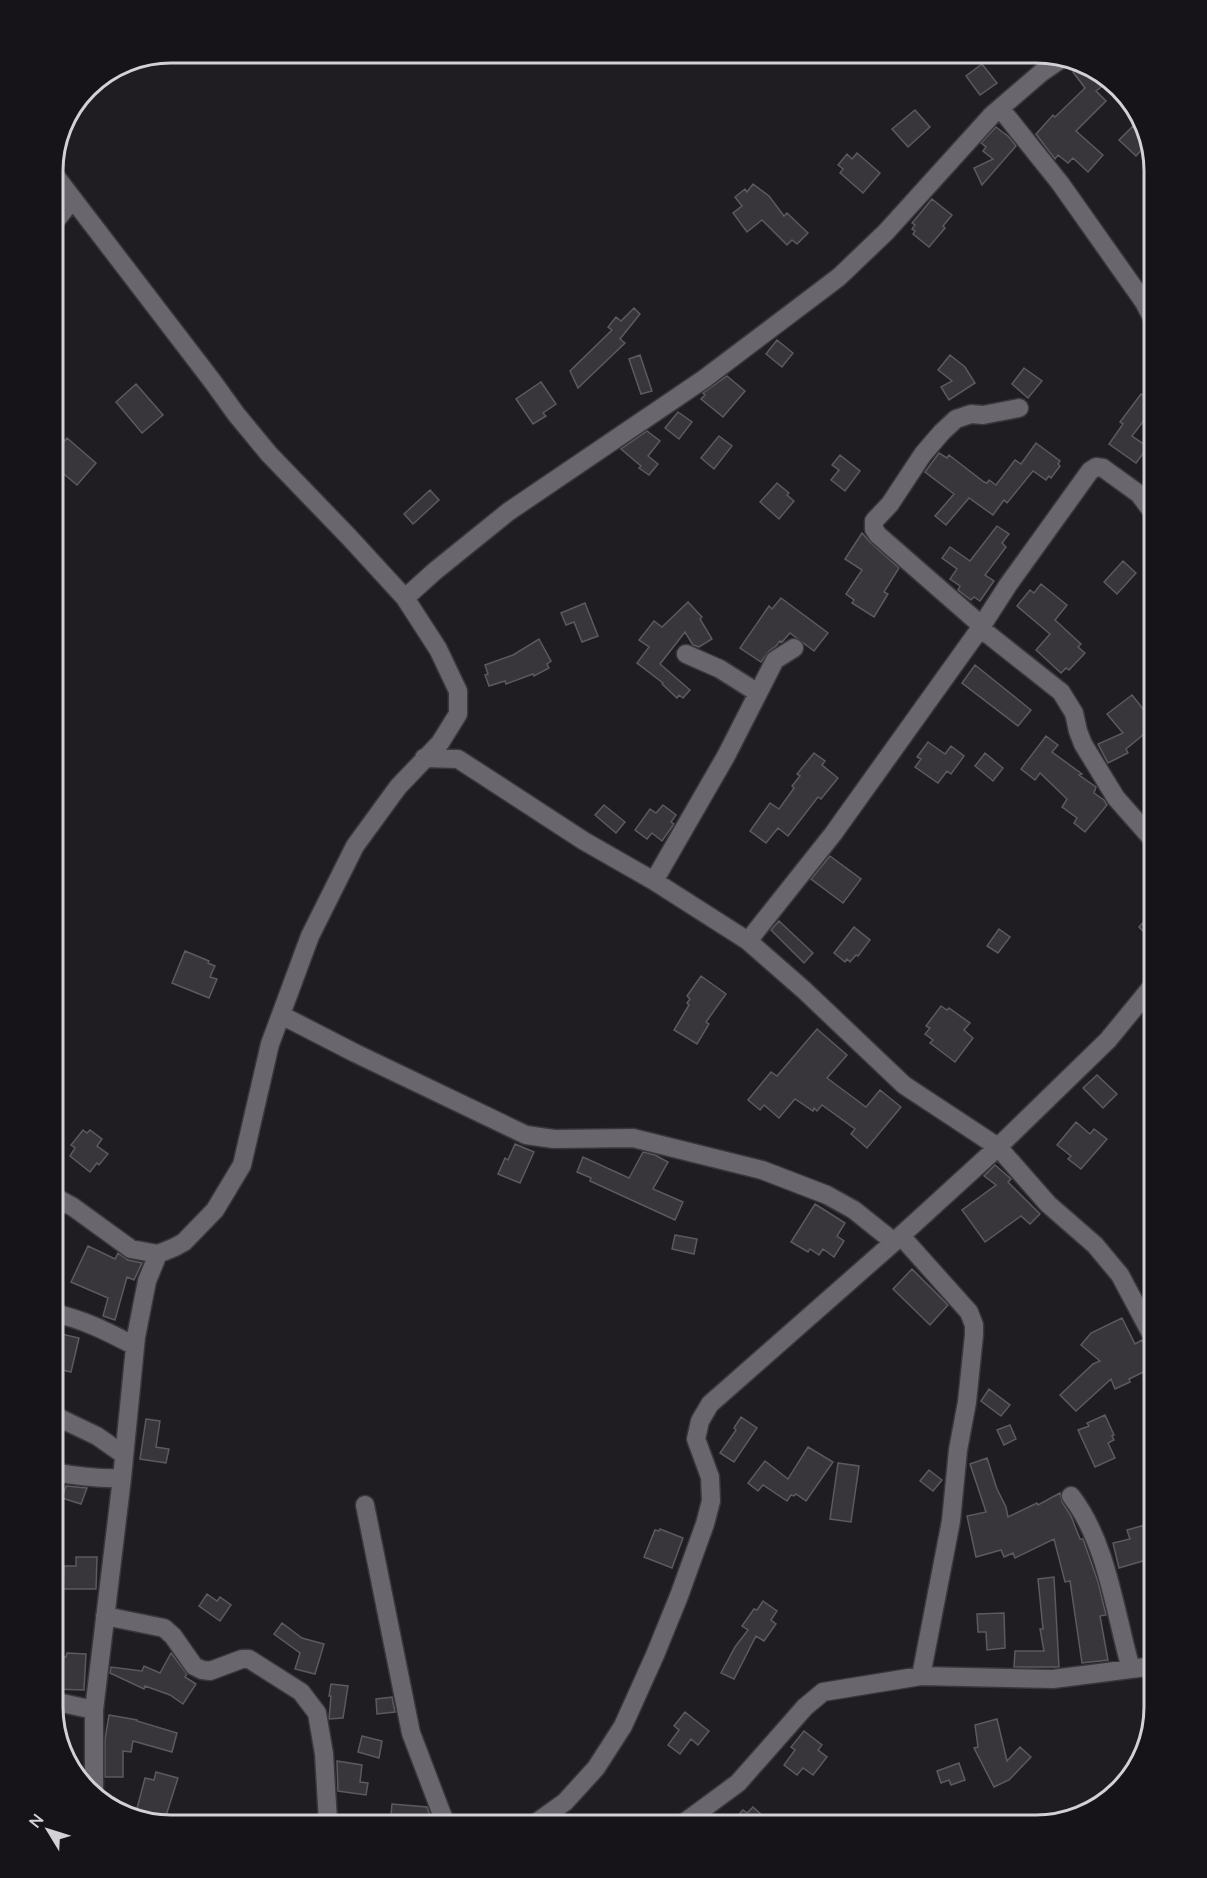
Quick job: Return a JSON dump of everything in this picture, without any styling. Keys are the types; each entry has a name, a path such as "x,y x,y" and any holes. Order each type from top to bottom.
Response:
{"street":[{"path":"405,598 508,512 704,380 839,277 886,232 977,130 1053,64"},
{"path":"1000,108 1144,291"},
{"path":"63,186 269,454 405,598 438,649 458,691 458,759"},
{"path":"63,212 73,199"},
{"path":"1019,408 983,416 971,414 956,419 922,454 890,504 874,520 874,529 980,628 1061,692 1074,713 1083,744 1116,798 1144,829"},
{"path":"748,941 833,834 1090,471 1096,467 1103,468 1139,494 1144,500"},
{"path":"654,881 726,756 775,660 794,648"},
{"path":"686,654 720,669 758,693"},
{"path":"63,1202 131,1249 158,1254 184,1242 215,1210 242,1165 270,1044 310,936 355,846 398,787 440,742 458,714"},
{"path":"424,758 458,759 584,841 654,881 748,941 804,990 904,1085 998,1147 1048,1204 1095,1245 1120,1275 1144,1319"},
{"path":"547,1815 565,1802 596,1768 624,1726 679,1596 711,1501 710,1477 696,1439 700,1421 710,1404 898,1239 998,1147 1108,1040 1144,997"},
{"path":"281,1015 526,1135 554,1139 633,1138 762,1170 827,1196 854,1210 898,1239 969,1312 974,1325 967,1402 958,1450 951,1521 921,1676"},
{"path":"94,1782 94,1710 135,1347 147,1281 158,1254"},
{"path":"63,1315 97,1327 135,1347"},
{"path":"63,1420 97,1436 124,1455"},
{"path":"63,1474 93,1478 122,1478"},
{"path":"1071,1496 1084,1513 1095,1537 1131,1669"},
{"path":"365,1505 411,1733 442,1815"},
{"path":"105,1616 164,1628 173,1636 194,1666 202,1670 210,1671 242,1659 249,1659 301,1692 316,1713 324,1754 328,1815"},
{"path":"695,1815 738,1783 805,1707 823,1692 921,1676 1053,1679 1144,1667"},
{"path":"63,1703 94,1710"}],"building":[{"path":"982,64 997,83 980,95 966,76"},
{"path":"1075,70 1084,74 1102,86 1096,91 1106,101 1076,131 1103,155 1088,172 1073,158 1068,163 1058,155 1055,159 1036,134 1053,115 1055,117 1085,88 1073,72"},
{"path":"915,110 930,127 908,147 892,129"},
{"path":"1133,126 1142,150 1136,156 1119,140"},
{"path":"996,127 1016,146 982,185 974,168 993,159 983,151 986,147 981,143"},
{"path":"857,153 880,173 863,193 840,173 843,169 838,165 847,154 852,159"},
{"path":"753,184 769,196 784,216 787,213 808,233 797,244 792,240 787,245 762,220 747,232 733,213 742,206 735,197 745,189 747,192"},
{"path":"932,199 952,215 943,226 945,228 929,247 913,234 915,231 912,229 915,225 912,223"},
{"path":"634,308 640,314 620,339 625,343 578,388 570,371 612,330 608,327 616,317 621,321"},
{"path":"777,340 793,353 782,367 766,354"},
{"path":"640,355 652,391 641,394 629,359"},
{"path":"950,355 965,367 975,383 949,400 941,387 952,381 938,370"},
{"path":"1024,368 1042,381 1028,398 1012,384"},
{"path":"727,376 745,391 723,417 701,399 705,395 703,393"},
{"path":"541,382 556,404 543,413 546,416 533,424 516,399"},
{"path":"136,384 163,415 142,433 116,402"},
{"path":"1141,394 1144,396 1144,420 1132,436 1144,444 1144,452 1136,463 1109,444 1123,424 1120,422"},
{"path":"678,412 692,422 679,439 665,428"},
{"path":"647,431 660,441 648,456 658,464 649,475 621,449"},
{"path":"719,436 732,446 714,469 701,458"},
{"path":"67,438 96,463 77,485 63,473 63,443"},
{"path":"1036,443 1060,461 1058,464 1060,466 1051,478 1049,476 1046,480 1033,471 1007,503 1004,500 993,515 969,498 946,525 935,516 954,494 925,472 939,453 947,458 949,455 984,482 987,483 989,480 996,485 1015,460 1021,464"},
{"path":"840,455 860,471 845,491 831,480 839,470 832,465"},
{"path":"777,483 789,493 787,495 794,501 779,519 760,502"},
{"path":"430,490 439,500 413,524 404,514"},
{"path":"997,526 1009,534 1002,543 1006,547 985,575 994,581 980,601 974,597 971,600 958,590 960,586 950,579 957,569 942,558 950,547 970,561"},
{"path":"862,533 899,568 884,592 888,594 874,617 852,603 854,600 846,594 862,570 845,559"},
{"path":"1123,561 1136,573 1117,594 1104,582"},
{"path":"1041,584 1067,605 1055,620 1081,644 1078,647 1085,653 1069,670 1066,668 1061,673 1036,650 1050,634 1017,606 1030,590 1034,593"},
{"path":"781,598 828,633 814,651 790,633 769,651 761,662 740,648 769,606 772,609"},
{"path":"688,602 702,617 700,619 712,639 699,647 693,645 685,632 660,664 690,690 683,698 679,695 677,698 663,683 637,663 649,647 639,640 654,621 662,627"},
{"path":"585,603 598,636 582,642 574,622 566,625 561,613"},
{"path":"539,639 551,661 547,664 549,668 534,676 533,674 506,684 505,681 489,686 485,675 488,674 485,665 513,655"},
{"path":"975,665 1031,710 1018,726 962,683"},
{"path":"1132,695 1144,710 1144,736 1126,749 1128,753 1108,763 1098,744 1123,733 1107,714"},
{"path":"1046,736 1058,745 1052,752 1096,787 1094,793 1107,805 1085,832 1074,823 1077,818 1062,807 1067,799 1040,773 1035,780 1021,769"},
{"path":"928,742 945,754 951,746 964,756 951,774 947,771 938,783 915,767 921,759 917,757"},
{"path":"814,753 825,761 822,765 838,778 821,799 818,797 788,836 778,828 766,843 750,831 770,803 779,809 794,788 792,786 800,776 797,774"},
{"path":"985,753 1003,768 993,781 975,766"},
{"path":"604,805 625,822 616,833 595,815"},
{"path":"663,805 676,815 671,822 674,824 662,841 652,833 647,839 635,830 650,809 656,813"},
{"path":"830,856 861,879 843,903 811,879"},
{"path":"779,921 813,953 804,963 771,930"},
{"path":"1144,922 1144,932 1139,927"},
{"path":"854,927 870,940 858,956 856,955 850,962 847,959 845,962 834,953"},
{"path":"999,929 1010,937 998,953 987,946"},
{"path":"185,951 215,966 210,977 217,979 209,998 172,983"},
{"path":"701,976 726,994 706,1022 709,1024 697,1044 674,1030 689,1005 687,1003 690,999 687,996"},
{"path":"941,1006 947,1010 949,1008 970,1023 964,1030 973,1038 955,1062 930,1043 933,1040 925,1034 930,1028 926,1026"},
{"path":"817,1029 847,1055 827,1078 866,1107 880,1090 901,1107 867,1148 851,1134 855,1129 822,1105 817,1111 814,1108 813,1111 795,1099 779,1118 764,1105 760,1110 748,1100 771,1072 777,1076"},
{"path":"1097,1075 1117,1094 1103,1108 1083,1088"},
{"path":"1076,1122 1090,1134 1094,1129 1107,1139 1081,1169 1068,1159 1071,1156 1057,1145"},
{"path":"83,1130 87,1133 90,1130 102,1139 97,1146 108,1154 90,1172 70,1156 75,1148 71,1145"},
{"path":"515,1144 534,1152 520,1183 498,1174"},
{"path":"643,1152 668,1162 653,1189 683,1202 675,1220 590,1181 591,1178 577,1172 583,1157 629,1178"},
{"path":"995,1165 1011,1179 1008,1182 1040,1214 1030,1224 1021,1216 985,1242 962,1210 996,1185 984,1176"},
{"path":"815,1204 845,1223 837,1236 844,1241 834,1257 823,1249 819,1255 810,1249 808,1252 791,1242"},
{"path":"675,1235 697,1239 694,1254 672,1249"},
{"path":"88,1246 115,1259 118,1253 128,1260 142,1263 134,1280 127,1277 115,1320 103,1316 108,1298 71,1282"},
{"path":"912,1269 948,1305 930,1325 893,1289"},
{"path":"1122,1318 1135,1344 1142,1340 1144,1343 1144,1372 1115,1389 1111,1379 1076,1411 1060,1395 1093,1364 1100,1361 1081,1345 1091,1333"},
{"path":"63,1334 79,1338 71,1372 63,1370"},
{"path":"989,1389 1010,1405 1001,1416 981,1401"},
{"path":"1105,1415 1114,1435 1112,1436 1114,1440 1108,1443 1115,1458 1095,1467 1078,1430 1089,1426 1087,1423"},
{"path":"741,1417 757,1428 734,1462 720,1453 736,1430 734,1428"},
{"path":"146,1419 160,1421 156,1447 169,1449 166,1463 140,1459"},
{"path":"1010,1425 1016,1439 1004,1445 997,1430"},
{"path":"808,1447 833,1462 806,1501 796,1494 791,1495 787,1501 763,1485 758,1491 748,1483 765,1461 788,1479"},
{"path":"987,1458 1008,1517 1060,1493 1080,1539 1083,1539 1098,1582 1106,1615 1100,1616 1108,1660 1082,1663 1070,1581 1065,1582 1054,1539 1015,1558 1013,1553 1004,1557 1001,1550 976,1557 967,1516 986,1512 970,1464"},
{"path":"838,1463 859,1466 851,1522 830,1519"},
{"path":"929,1470 942,1480 933,1491 920,1481"},
{"path":"66,1486 87,1488 81,1504 63,1498"},
{"path":"1144,1525 1144,1561 1119,1568 1113,1543 1130,1539 1127,1530"},
{"path":"660,1529 683,1538 672,1568 644,1557 655,1530"},
{"path":"76,1557 97,1557 96,1589 63,1589 64,1566 76,1566"},
{"path":"1054,1577 1059,1667 1014,1667 1015,1651 1044,1651 1040,1629 1043,1629 1038,1579"},
{"path":"207,1594 217,1601 220,1597 231,1605 220,1621 199,1606"},
{"path":"763,1601 777,1611 771,1620 776,1624 764,1641 756,1636 734,1679 721,1673 735,1647 748,1630 742,1626"},
{"path":"1004,1613 1005,1648 987,1650 986,1632 978,1632 977,1614"},
{"path":"282,1623 302,1638 324,1644 315,1674 295,1669 300,1653 274,1634"},
{"path":"67,1653 86,1654 84,1690 63,1689 63,1657 66,1657"},
{"path":"171,1653 187,1674 185,1677 196,1684 183,1704 170,1695 145,1686 144,1689 110,1673 111,1667 142,1671 144,1666 160,1673"},
{"path":"331,1684 348,1686 343,1718 329,1719"},
{"path":"392,1697 395,1712 377,1714 376,1699"},
{"path":"685,1712 709,1731 698,1745 691,1739 680,1754 668,1745 679,1730 674,1726"},
{"path":"109,1715 137,1720 177,1733 172,1752 133,1741 131,1752 123,1751 123,1777 105,1777 105,1739"},
{"path":"997,1719 1007,1761 1020,1747 1031,1757 1009,1780 994,1787 974,1748 978,1747 975,1725"},
{"path":"804,1731 822,1745 818,1750 827,1757 813,1775 803,1768 797,1775 784,1765 795,1750 791,1747"},
{"path":"362,1736 382,1741 379,1758 358,1752"},
{"path":"337,1761 362,1765 360,1782 368,1783 366,1795 338,1791"},
{"path":"959,1763 965,1780 951,1785 949,1780 941,1783 937,1771"},
{"path":"156,1772 178,1778 166,1815 137,1809 145,1778 154,1780"},
{"path":"392,1804 427,1807 430,1815 391,1815"},
{"path":"753,1807 762,1815 738,1815 743,1810 747,1813"}]}
